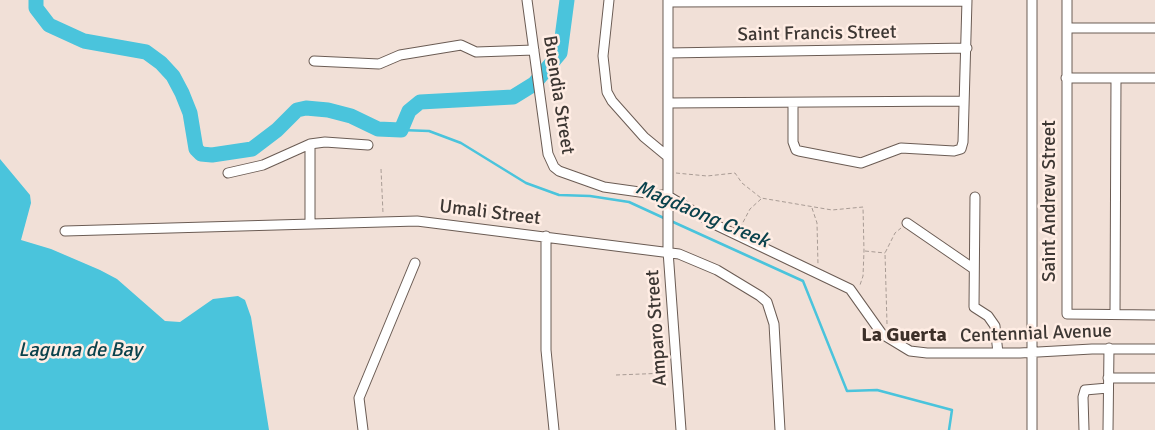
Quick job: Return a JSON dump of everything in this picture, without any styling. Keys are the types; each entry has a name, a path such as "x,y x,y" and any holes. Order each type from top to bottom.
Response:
{"street":[{"name":"Buendia Street","path":"527,0 548,154 554,167 566,174 604,187 668,200"},
{"path":"609,0 603,56 606,92 612,102 644,137 667,156"},
{"path":"1032,0 1030,352 1032,430"},
{"name":"Saint Andrew Street","path":"1067,0 1067,314 1155,315"},
{"path":"668,1 967,1 967,48 963,101 963,142 961,149 954,151 901,148 861,163 799,151 796,150 793,142 793,104"},
{"name":"Amparo Street","path":"668,1 668,251 680,430"},
{"path":"1067,28 1155,28"},
{"path":"314,61 379,64 400,55 461,45 476,52 534,50"},
{"name":"Saint Francis Street","path":"668,53 967,48"},
{"path":"1066,78 1155,78"},
{"path":"1115,314 1116,78"},
{"path":"668,103 793,104 963,101"},
{"path":"228,173 247,170 280,159 310,144 325,142 368,145"},
{"path":"310,144 310,224"},
{"path":"975,197 974,307 988,316 995,326 998,353"},
{"name":"Centennial Avenue","path":"668,200 850,289 882,334 907,350 926,353 998,353 1109,348 1155,349"},
{"name":"Umali Street","path":"65,231 418,221 668,251 717,270 767,302 774,324 780,430"},
{"path":"907,222 974,270"},
{"path":"546,236 546,350 554,430"},
{"path":"363,430 359,398 415,263"},
{"path":"1108,430 1109,348"},
{"path":"1108,378 1155,378"},
{"path":"1084,430 1085,390 1108,388"}],"path":[{"path":"381,169 383,221"},
{"path":"668,173 707,176 735,172 742,183 761,198 832,210 863,207 863,276 856,295"},
{"path":"737,235 750,209 761,198"},
{"path":"812,208 817,223 818,273"},
{"path":"882,334 888,321 885,253 895,233 907,222"},
{"path":"864,251 885,253"},
{"path":"616,375 676,373"}],"water":[{"name":"Laguna de Bay","path":"0,159 30,195 31,203 21,240 51,249 117,279 165,321 180,322 213,299 238,296 245,300 251,317 269,430 0,430"}],"waterway":[{"name":"Magdaong Creek","path":"36,0 36,8 49,25 84,41 146,52 161,63 173,76 182,93 190,113 196,149 201,154 212,155 252,149 277,130 297,110 306,108 328,110 351,116 378,129 401,130 409,111 420,102 513,97 534,84 560,53 567,0"},
{"name":"Magdaong Creek","path":"401,130 429,131 461,143 526,183 559,195 590,196 629,202 666,219"},
{"name":"Magdaong Creek","path":"671,221 803,281 847,391 877,390 952,410 949,430"}],"district":[{"name":"La Guerta","path":"904,336"}]}
